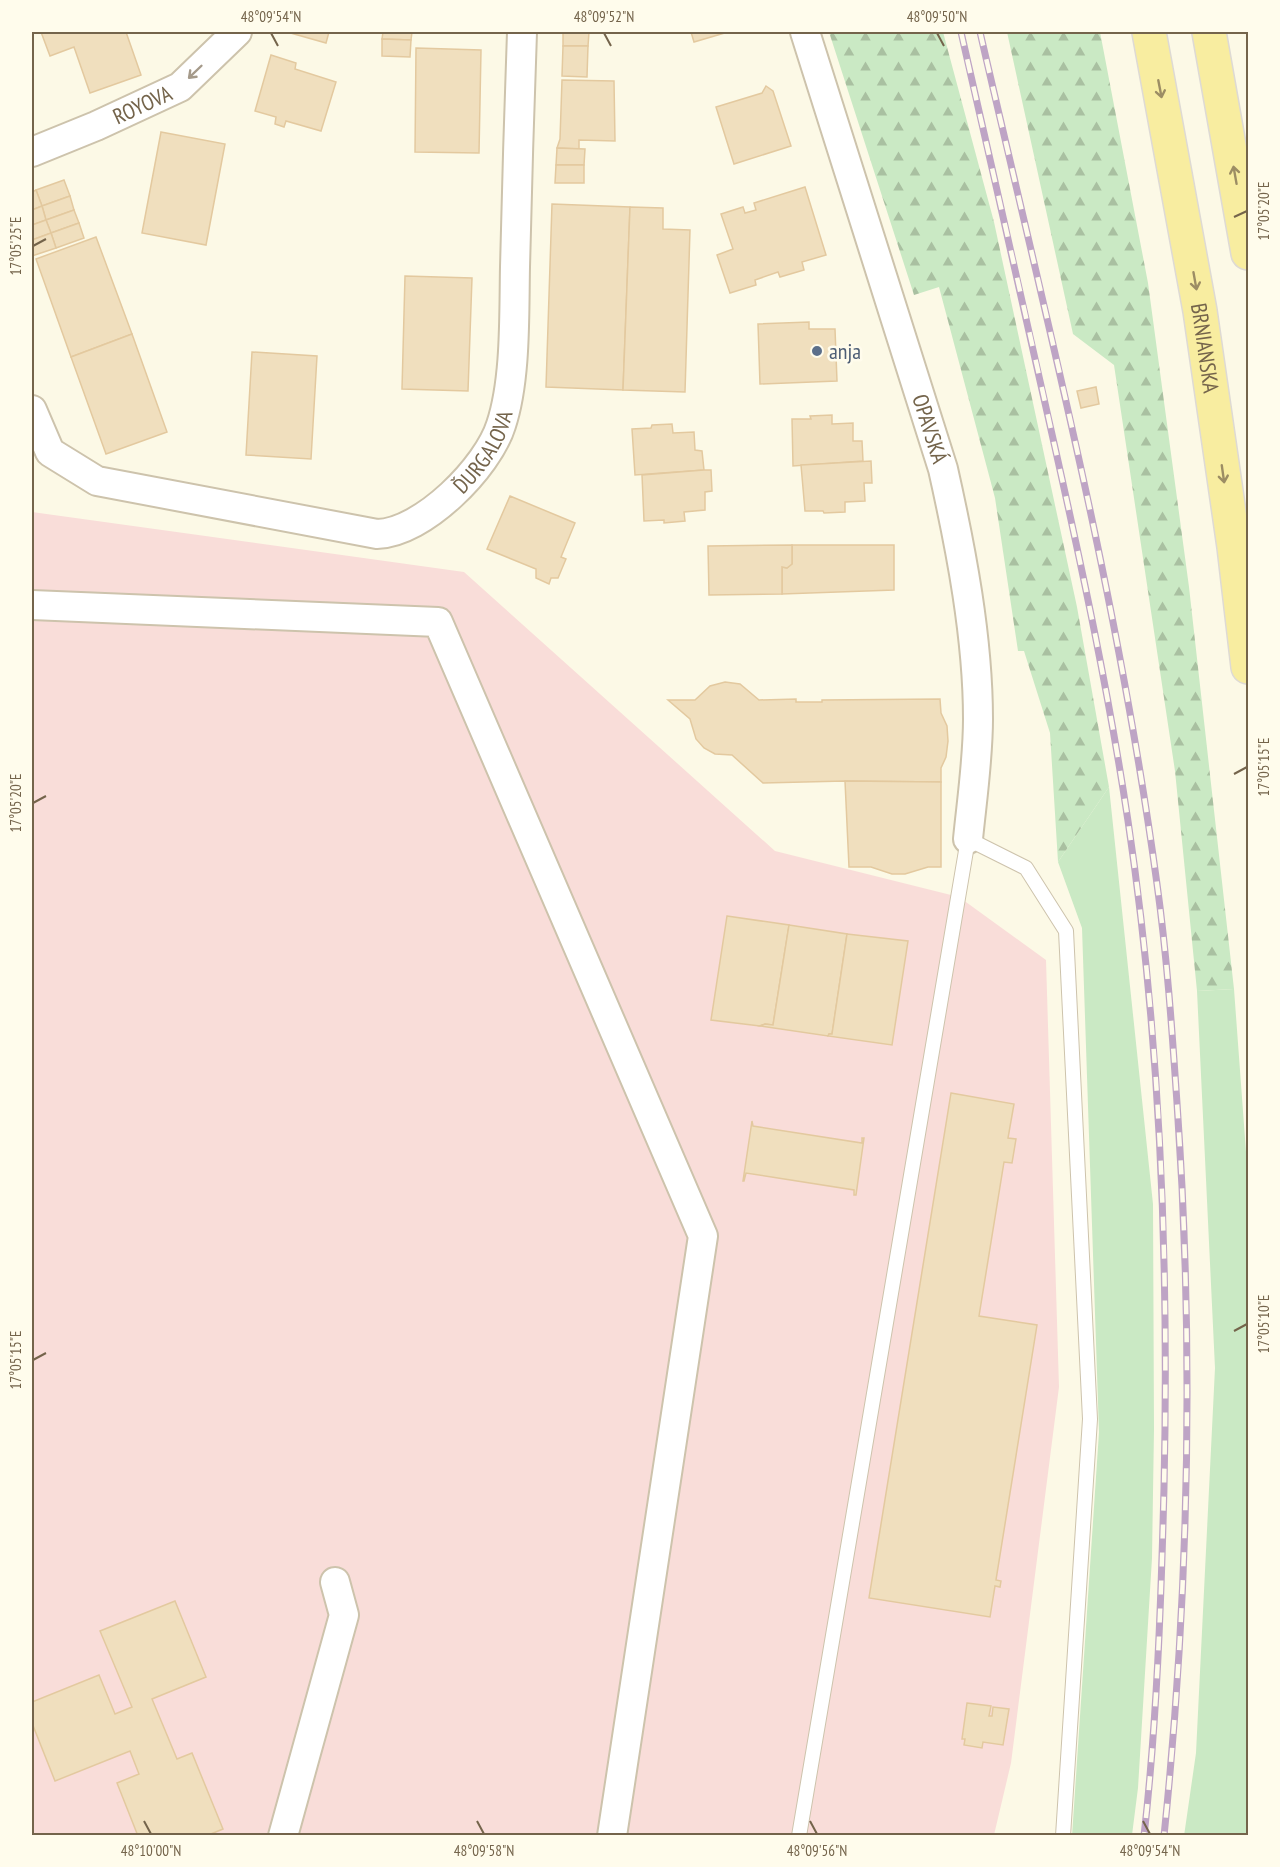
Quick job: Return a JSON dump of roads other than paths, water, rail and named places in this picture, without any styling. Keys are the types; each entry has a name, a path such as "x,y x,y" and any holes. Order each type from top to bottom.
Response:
{"main road":[{"name":"BRNIANSKA","path":"1149,32 1241,552 1248,667"},
{"path":"1209,32 1248,253"}],"street":[{"name":"ROYOVA","path":"32,152 96,126 180,87 237,32"},
{"name":"ĎURGALOVA","path":"32,410 50,452 97,481 377,534 394,532 417,521 452,495 484,458 501,426 510,372 515,291 522,32"},
{"name":"OPAVSKÁ","path":"806,32 943,469 955,522 976,673 978,718 977,760 968,839"},
{"path":"32,605 438,622 703,1236 612,1836"},
{"path":"283,1836 344,1615 335,1582"}],"lane":[{"path":"799,1836 968,839 1026,868 1066,931 1090,1419 1063,1836"}],"railway":[{"path":"961,32 1043,392 1094,631 1128,821 1148,987 1164,1237 1165,1404 1158,1662 1144,1836"},
{"path":"980,32 1101,562 1141,776 1164,938 1182,1194 1187,1378 1184,1561 1164,1836"}],"place":[{"name":"anja","path":"817,351"}]}
